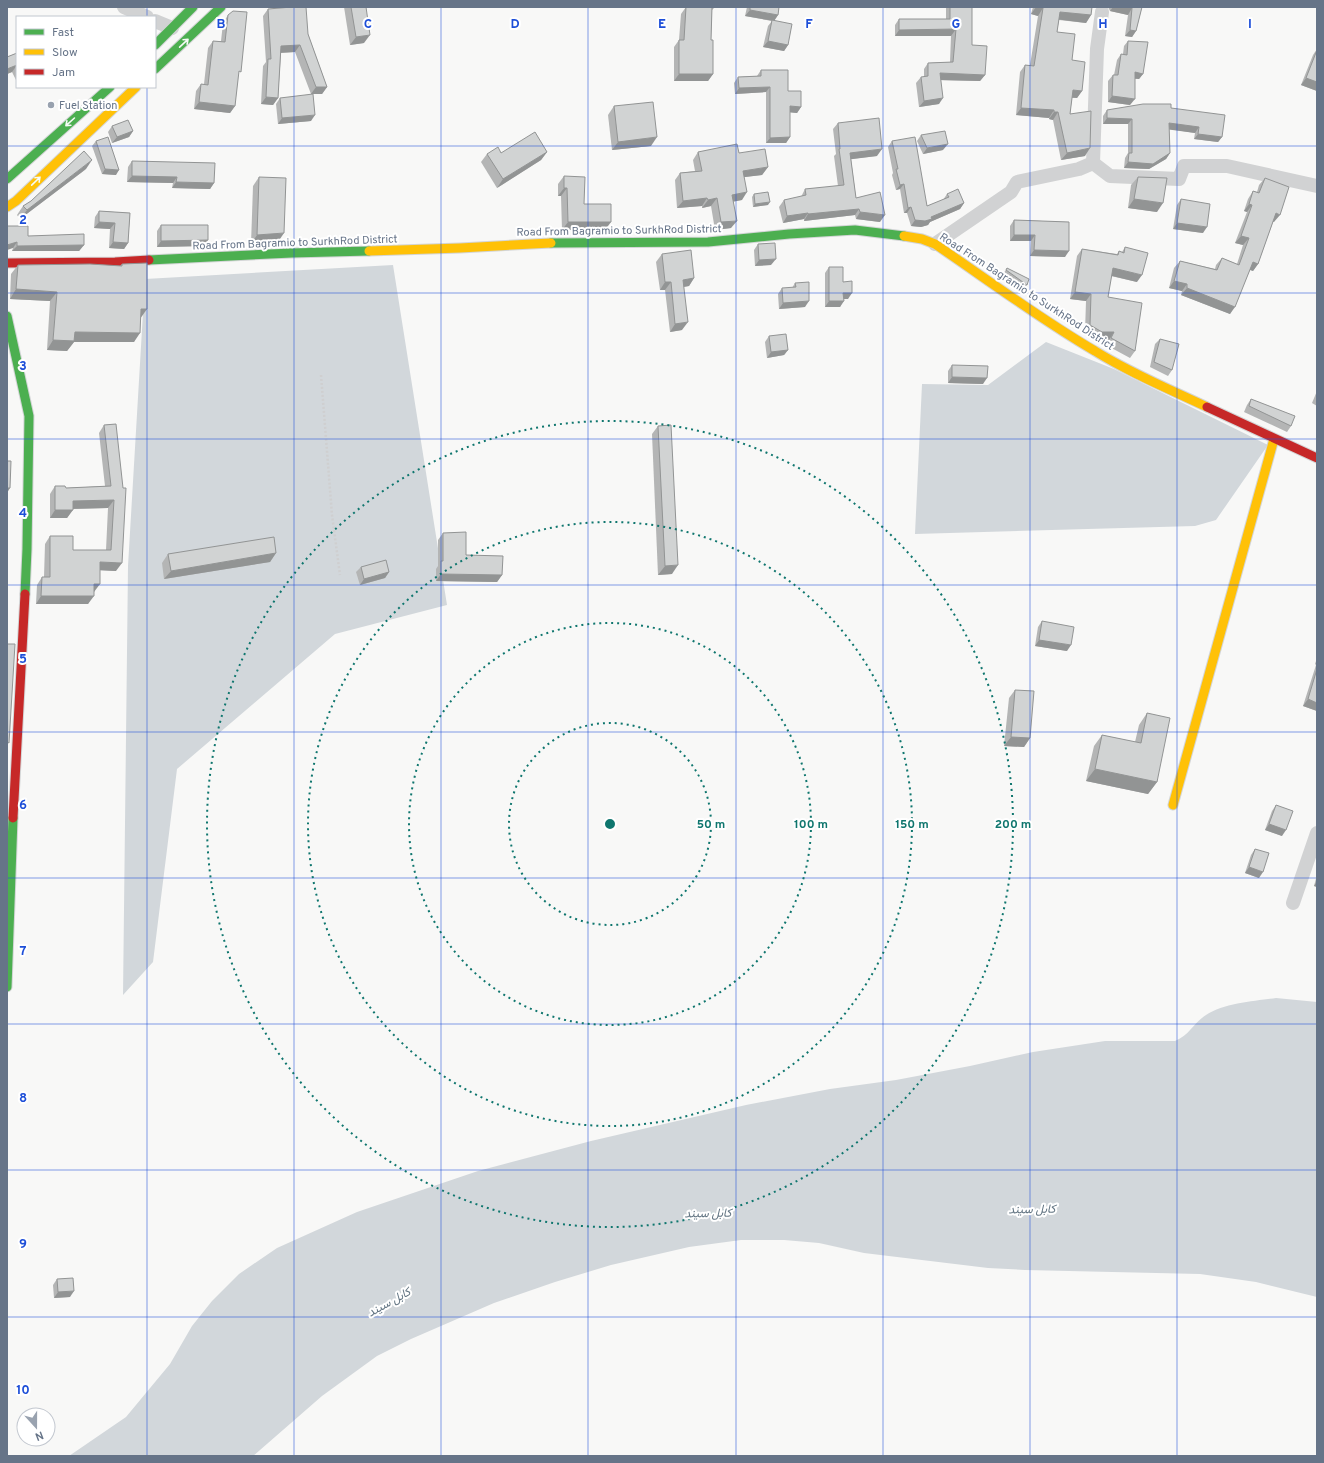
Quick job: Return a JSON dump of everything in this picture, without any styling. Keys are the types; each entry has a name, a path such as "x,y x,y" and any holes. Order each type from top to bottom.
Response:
{"main road":[{"path":"156,44 193,7"},
{"path":"156,68 220,7"},
{"path":"7,179 109,88"},
{"path":"7,207 16,201 135,88"},
{"path":"83,111 95,125"},
{"name":"Road From Bagramio to SurkhRod District","path":"7,263 115,262 292,253 460,248 560,242 708,242 789,234 855,230 922,239 935,244 1094,351 1126,368 1317,458"},
{"path":"7,316 29,416 27,549 10,866 7,987"},
{"path":"1173,805 1274,439"}],"street":[{"path":"124,7 145,16"},
{"path":"1093,163 1097,49 1102,12"},
{"path":"156,20 172,28"},
{"path":"1093,163 1110,176 1179,179 1184,166 1227,166 1317,186"},
{"path":"935,244 1011,192 1017,182 1079,169 1093,163"},
{"path":"1293,903 1317,833"}],"path":[{"path":"321,375 332,515 340,575"}],"water":[{"path":"393,265 447,605 335,634 177,769 153,962 123,995 128,566 145,279"},
{"path":"1046,342 1114,369 1268,445 1216,520 1195,526 915,534 922,384 988,385"},
{"name":"کابل سيند","path":"1276,998 1317,1002 1317,1297 1256,1282 1200,1274 988,1268 864,1253 819,1243 784,1240 741,1240 689,1247 611,1265 494,1303 411,1339 377,1356 322,1396 253,1456 69,1456 126,1417 170,1364 192,1326 212,1301 239,1274 277,1248 357,1212 478,1171 591,1141 746,1105 830,1089 896,1080 1033,1052 1105,1041 1175,1041 1184,1036 1202,1018 1213,1011 1240,1003"}],"building":[{"path":"306,7 308,34 327,87 316,87 300,45 281,46 278,98 266,97 268,59 271,59 268,9"},
{"path":"351,7 366,7 370,35 356,37"},
{"path":"686,7 712,7 711,40 713,40 713,74 679,74 679,40 684,40"},
{"path":"750,7 779,7 778,15 750,10"},
{"path":"950,7 972,7 972,45 987,46 985,75 940,73 943,98 924,101 921,77 928,76 928,63 953,62 956,29 899,30 899,19 950,19"},
{"path":"1038,7 1092,7 1091,15 1060,12 1057,32 1075,34 1072,60 1085,62 1082,91 1073,90 1070,114 1091,111 1090,148 1067,153 1058,112 1054,112 1054,110 1021,108 1025,65 1034,66 1043,8"},
{"path":"1126,7 1142,7 1136,31 1130,30 1132,8"},
{"path":"233,11 247,12 241,72 239,71 235,106 199,102 201,84 208,85 213,41 225,42 228,15"},
{"path":"772,20 792,24 788,45 768,41"},
{"path":"1128,41 1148,42 1143,74 1135,72 1135,99 1112,96 1113,75 1118,75 1121,54 1127,55"},
{"path":"1317,50 1317,82 1306,78"},
{"path":"16,53 16,65 7,69 7,57"},
{"path":"761,70 788,70 788,91 801,91 801,107 790,106 790,137 770,138 770,87 739,88 738,77 761,76"},
{"path":"313,94 315,115 282,118 280,98"},
{"path":"653,102 657,137 618,142 614,106"},
{"path":"1143,104 1171,104 1171,108 1225,115 1222,137 1198,134 1199,127 1169,123 1170,153 1153,164 1128,162 1129,153 1132,153 1132,119 1107,118 1107,110"},
{"path":"879,118 882,149 850,153 856,198 880,192 885,215 860,212 859,209 787,216 784,200 806,195 805,189 844,185 839,149 838,123"},
{"path":"128,120 133,131 117,137 112,126"},
{"path":"945,131 948,144 927,148 921,135"},
{"path":"535,132 547,152 503,179 487,154 498,147 501,153"},
{"path":"108,137 119,170 105,169 96,141"},
{"path":"915,137 927,206 949,197 947,194 958,189 964,203 925,221 915,220 911,207 908,208 904,184 900,185 896,169 898,169 892,141"},
{"path":"737,144 739,153 765,149 768,167 743,171 747,192 732,195 737,221 721,222 717,198 708,200 707,198 683,201 680,173 702,171 698,152"},
{"path":"84,151 92,160 27,210 23,206 31,201"},
{"path":"132,161 215,163 214,183 176,182 177,177 132,176"},
{"path":"564,176 585,177 584,204 611,204 611,222 568,222 567,188 564,188"},
{"path":"259,177 286,178 284,233 257,235"},
{"path":"1138,177 1167,178 1163,203 1134,199"},
{"path":"1265,178 1289,187 1280,215 1276,213 1258,264 1253,262 1235,307 1187,288 1187,284 1174,281 1180,261 1217,270 1222,258 1239,265 1249,238 1241,236 1252,205 1249,204 1253,191 1259,193"},
{"path":"768,192 770,202 755,204 754,194"},
{"path":"1181,199 1210,204 1207,227 1177,223"},
{"path":"99,211 130,213 128,243 113,242 115,223 99,222"},
{"path":"1014,220 1069,222 1069,251 1034,250 1035,235 1014,235"},
{"path":"161,225 208,225 208,240 161,241"},
{"path":"7,226 28,226 28,236 84,234 84,245 17,246 17,242 7,245"},
{"path":"775,243 776,259 759,260 758,244"},
{"path":"1125,247 1148,253 1142,275 1113,268 1108,297 1142,303 1135,351 1111,338 1114,332 1102,332 1090,325 1091,294 1075,292 1082,249 1118,255 1119,251 1124,253"},
{"path":"691,250 694,278 683,280 688,322 675,324 671,282 665,282 662,254"},
{"path":"147,263 147,309 141,309 140,333 75,332 74,341 53,340 57,292 16,289 18,265 90,264 122,266 122,264"},
{"path":"829,267 843,267 843,282 852,281 852,293 843,293 844,301 829,301"},
{"path":"1007,268 1029,279 1027,285 1006,270"},
{"path":"809,282 809,301 783,303 782,288 796,287 795,283"},
{"path":"786,334 788,350 771,352 769,336"},
{"path":"1160,339 1179,344 1172,370 1154,362"},
{"path":"952,365 988,366 987,378 952,377"},
{"path":"1251,399 1295,416 1291,426 1249,406"},
{"path":"116,424 123,488 126,488 122,563 100,562 100,584 94,584 94,596 41,596 42,577 50,577 50,536 73,536 73,550 111,550 114,500 73,501 73,510 55,510 55,486 65,486 66,488 111,486 104,425"},
{"path":"671,425 678,565 665,566 658,426"},
{"path":"7,461 11,461 10,488 7,488"},
{"path":"466,532 466,555 503,556 502,575 441,574 441,561 443,561 443,533"},
{"path":"274,537 276,553 171,571 168,554"},
{"path":"386,560 389,572 364,579 361,567"},
{"path":"1042,621 1074,627 1071,645 1039,640"},
{"path":"7,644 15,644 9,743 7,742"},
{"path":"1317,669 1317,703 1308,699"},
{"path":"1015,690 1034,691 1030,738 1011,737"},
{"path":"1147,713 1170,718 1157,782 1095,769 1102,735 1141,743"},
{"path":"1276,805 1293,811 1286,830 1269,824"},
{"path":"1255,849 1269,853 1263,872 1249,867"},
{"path":"73,1278 74,1291 58,1292 57,1279"}],"traffic: fast":[{"path":"156,44 193,7"},
{"path":"156,68 221,7"},
{"path":"7,179 109,88"},
{"path":"551,243 708,242 789,234 855,230 904,236"},
{"path":"149,260 369,251"},
{"path":"7,316 29,416 25,594"},
{"path":"7,987 13,818"}],"traffic: slow":[{"path":"7,207 16,201 135,88"},
{"path":"904,236 922,239 935,244 1034,313 1108,359 1207,407"},
{"path":"369,251 551,243"},
{"path":"1173,805 1274,439"}],"traffic: jam":[{"path":"7,263 115,262 149,260"},
{"path":"1207,407 1317,458"},
{"path":"13,818 25,594"}],"place":[{"name":"Fuel Station","path":"51,105"}]}
